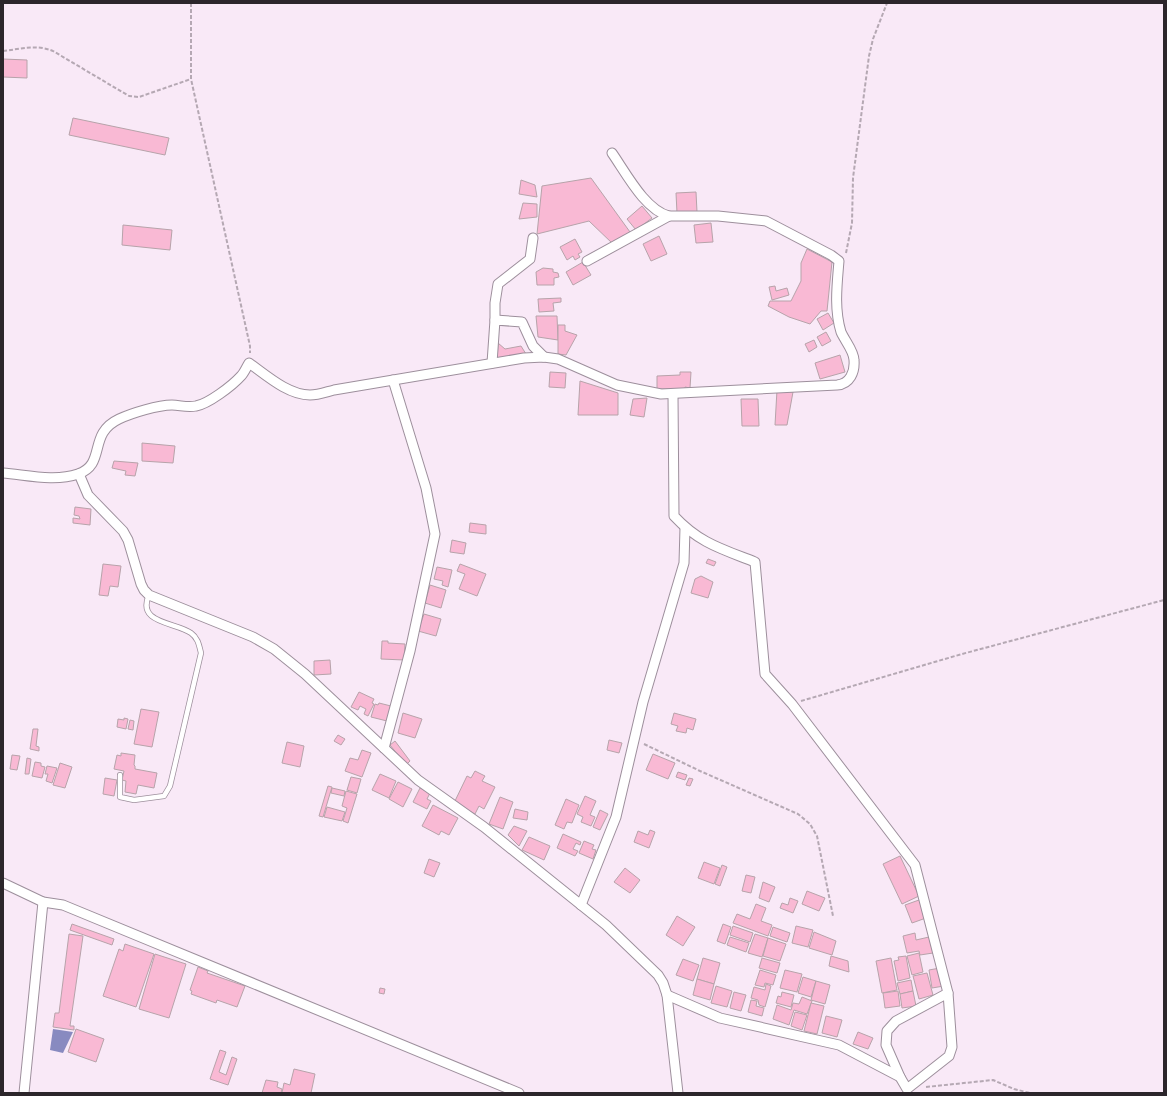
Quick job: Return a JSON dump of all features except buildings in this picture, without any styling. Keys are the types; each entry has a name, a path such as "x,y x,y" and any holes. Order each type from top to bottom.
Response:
{"street":[{"path":"3,473 61,478 79,474 90,468 96,458 99,439 105,428 114,422 159,406 198,406 222,392 242,376 249,363 286,388 305,395 492,363 524,358 544,357 558,359 617,384 646,392 673,395 728,390 843,385 850,380 853,372 854,359 841,332 836,298 839,261 831,255 766,221 718,216 669,216 654,209 646,201 612,153"},
{"path":"587,261 669,216"},
{"path":"492,363 495,303 498,284 530,260 534,238"},
{"path":"495,320 522,322 533,346 544,357"},
{"path":"384,748 410,651 435,534 426,488 393,380"},
{"path":"673,395 674,516 685,528 701,540 755,562 765,674 792,704 915,865 948,993 952,1047 949,1056 907,1089 886,1045 887,1031 896,1021 948,993"},
{"path":"79,474 88,494 123,531 128,540 141,584 149,595 253,637 274,649 305,674 418,780 484,827 606,925 658,975 663,983 667,995 678,1093"},
{"path":"581,905 616,817 643,702 684,563 685,528"},
{"path":"3,884 43,902 63,905 519,1093"},
{"path":"24,1093 43,902"},
{"path":"667,995 720,1018 839,1045 900,1077"}],"lane":[{"path":"120,775 120,797 134,800 164,796 170,786 201,653 197,640 191,633 153,619 148,611 146,601 149,595"}],"path":[{"path":"190,3 191,79 250,346 249,363"},
{"path":"839,261 846,255 852,223 853,178 869,56 873,39 888,3"},
{"path":"3,51 31,46 42,47 53,51 129,96 139,97 191,79"},
{"path":"792,704 962,654 1164,600"},
{"path":"635,739 700,771 798,814 810,824 817,836 832,916"},
{"path":"907,1089 993,1080 1014,1089 1030,1093"}],"water":[{"path":"53,1029 73,1032 63,1053 50,1050"}]}
